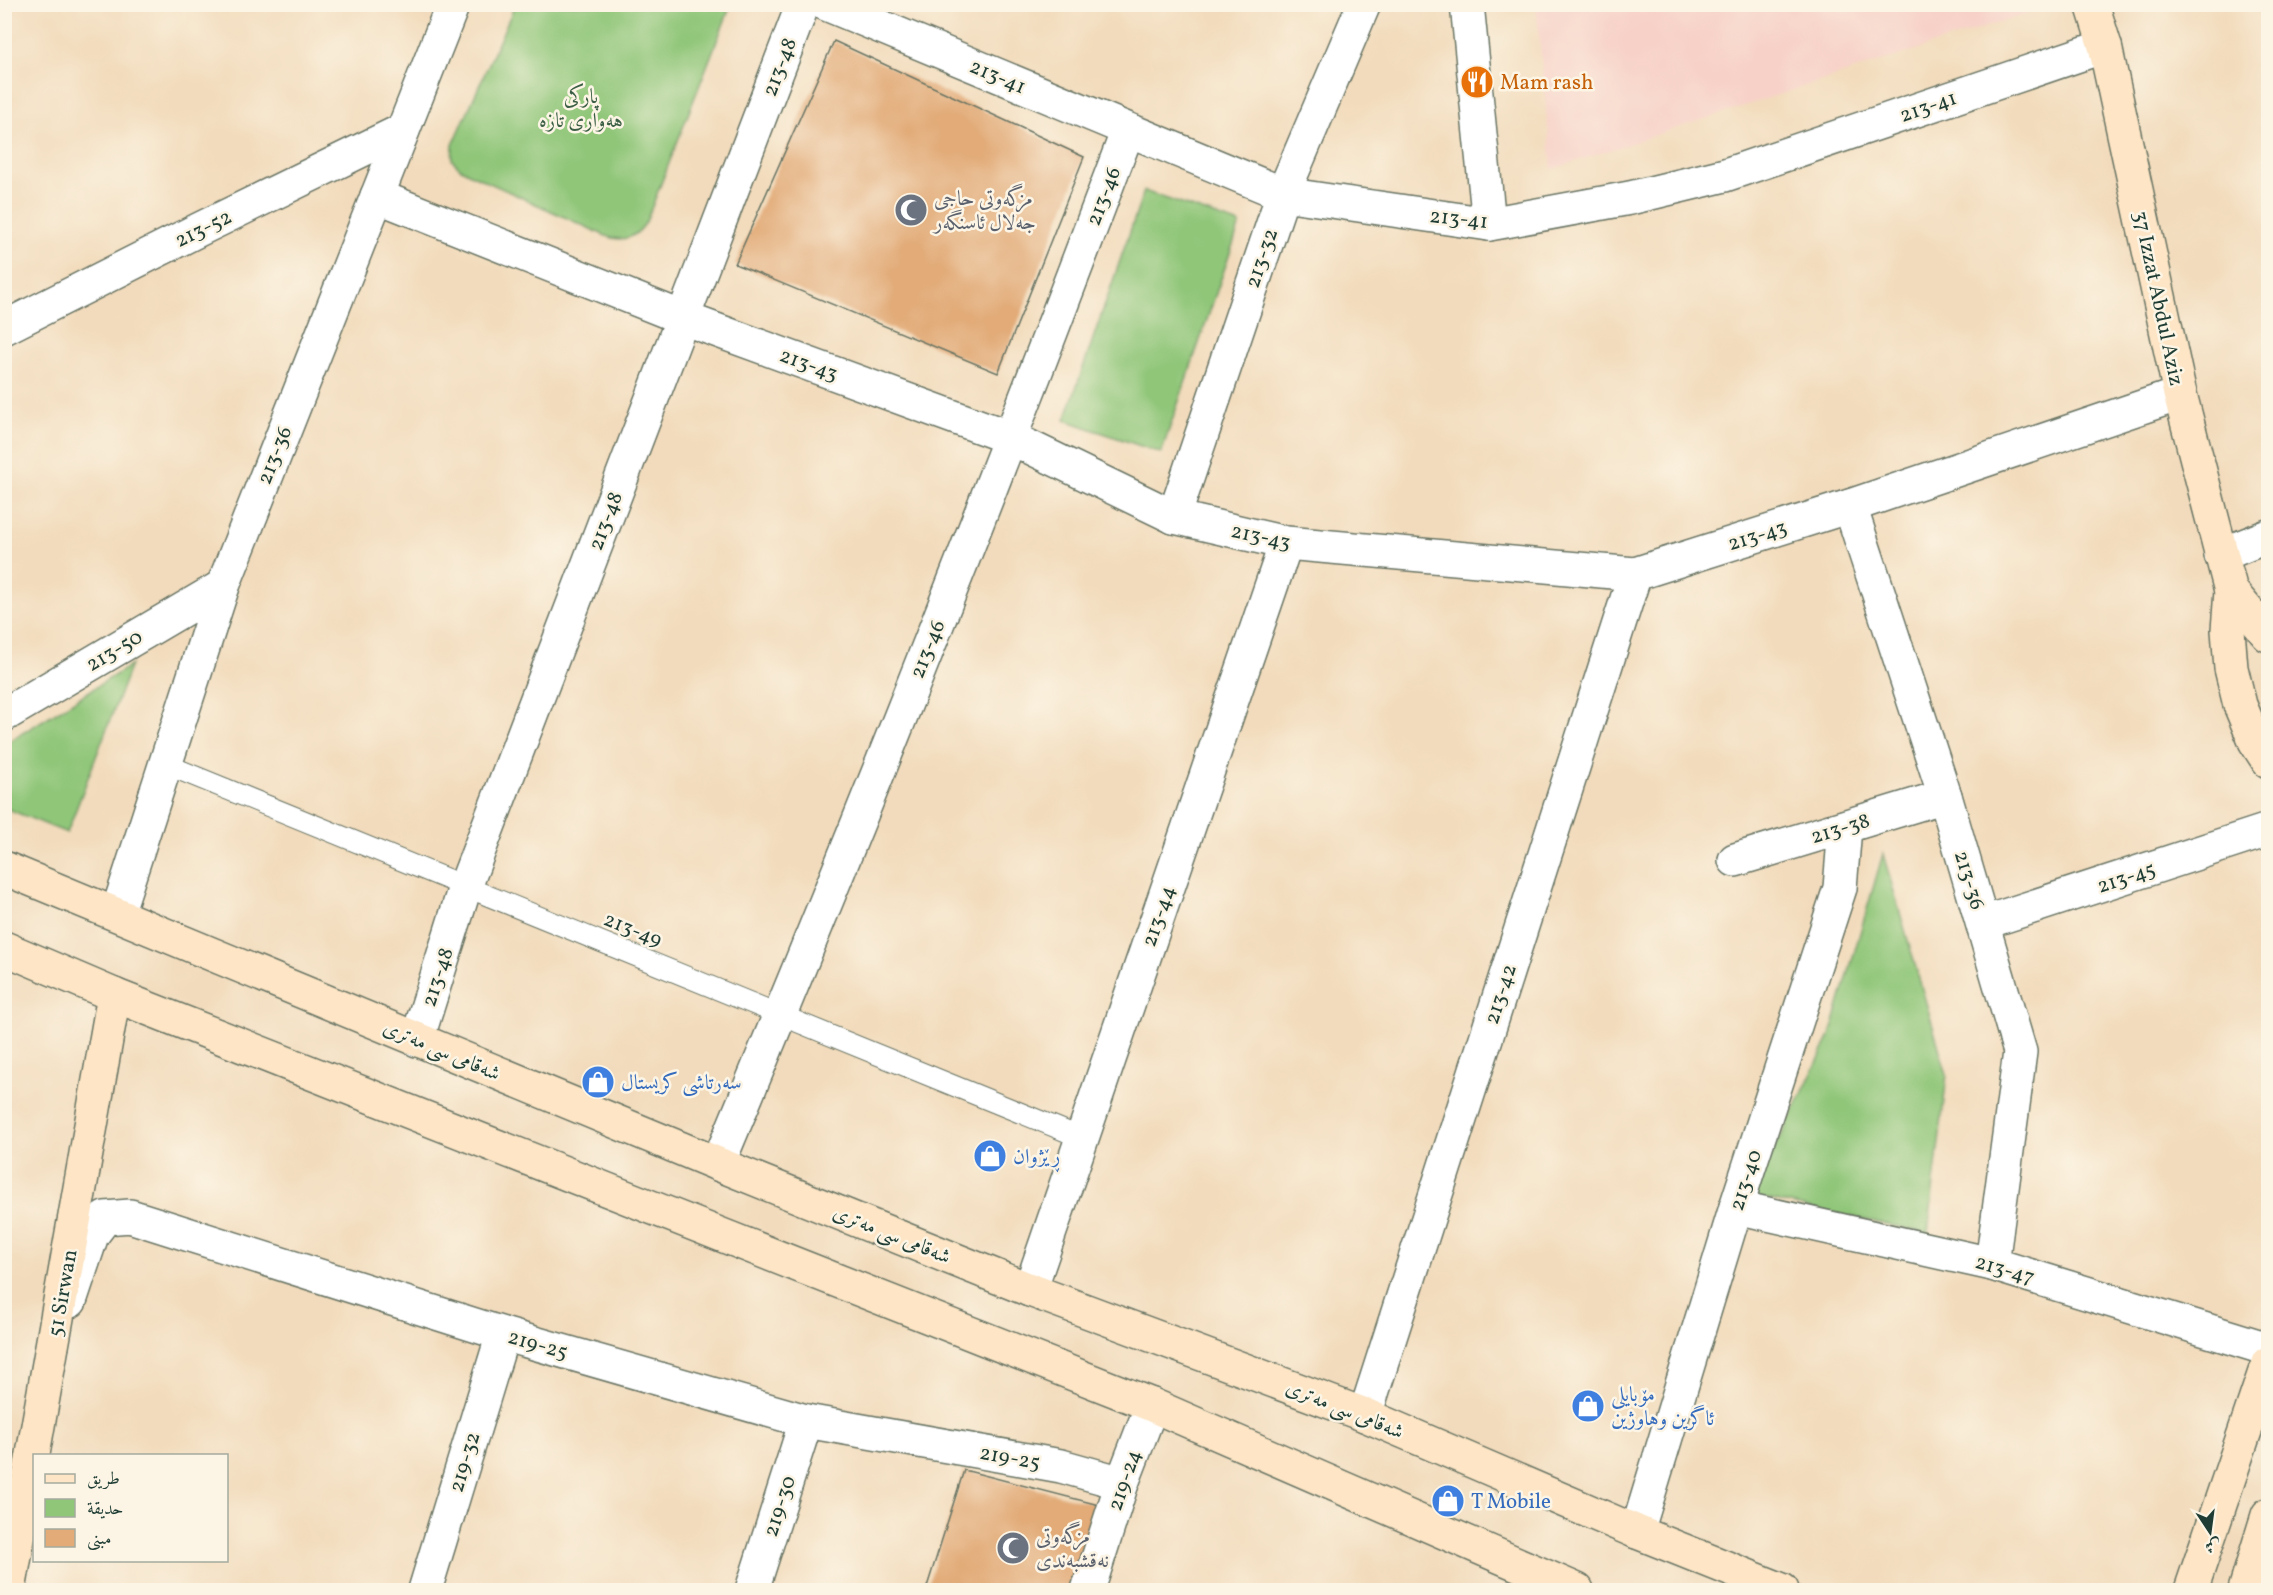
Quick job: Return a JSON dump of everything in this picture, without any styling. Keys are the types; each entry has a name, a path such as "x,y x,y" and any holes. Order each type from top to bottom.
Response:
{"main road":[{"name":"37 Izzat Abdul Aziz","path":"2092,4 2104,46 2180,394 2231,591 2228,630 2231,668 2240,705 2255,741 2268,761"},
{"name":"37 Izzat Abdul Aziz","path":"2231,591 2268,636"},
{"name":"شەقامی سی مەتری","path":"4,868 718,1164 1030,1290 1365,1415 1637,1532 1782,1590"},
{"path":"4,948 114,995 1152,1405 1577,1590"},
{"name":"51 Sirwan","path":"33,1454 114,995"},
{"path":"2191,1590 2268,1363"},
{"name":"51 Sirwan","path":"9,1590 33,1456"},
{"path":"2245,1590 2268,1515"}],"street":[{"name":"213-36","path":"117,914 223,586 453,4"},
{"name":"213-48","path":"417,1040 465,887 803,4"},
{"name":"213-41","path":"826,4 1283,194 1489,224 1630,198 1725,174 2104,46"},
{"name":"213-32","path":"1174,517 1283,194 1364,4"},
{"path":"1467,4 1489,224"},
{"name":"213-52","path":"4,328 404,130"},
{"name":"213-46","path":"718,1164 780,1016 1011,438 1128,130"},
{"name":"213-43","path":"377,196 683,318 1011,438 1174,517 1286,543 1635,574 1850,506 2180,394"},
{"name":"213-36","path":"1850,506 1945,796 2020,1052 1992,1264"},
{"path":"2222,555 2268,536"},
{"name":"213-44","path":"1030,1290 1286,543"},
{"name":"213-42","path":"1365,1415 1635,574"},
{"name":"213-50","path":"4,715 223,586"},
{"name":"213-38","path":"1736,860 1945,796"},
{"name":"213-40","path":"1637,1532 1736,1207 1840,888 1845,827"},
{"name":"213-45","path":"1983,923 2268,830"},
{"name":"213-47","path":"1736,1207 1992,1264 2268,1349"},
{"name":"219-25","path":"51,1356 92,1235 105,1218 130,1216 503,1334 806,1421 1061,1466 1122,1483"},
{"name":"219-32","path":"425,1590 503,1334"},
{"name":"219-24","path":"1088,1590 1122,1483 1152,1405"},
{"name":"219-30","path":"752,1590 806,1421"}],"lane":[{"name":"213-49","path":"165,764 1083,1138"}],"shaded area":[{"path":"1536,4 2053,5 1552,169"}],"green space":[{"name":"پارکی هەواری تازە","path":"515,5 731,5 646,222 634,235 624,239 606,236 470,174 452,160 453,145"},
{"path":"1144,191 1240,224 1161,453 1065,420"},
{"path":"131,665 67,833 5,808 5,744"},
{"path":"1883,854 1947,1075 1928,1233 1752,1196 1830,1036"}],"building":[{"name":"مزگەوتی حاجی جەلال ئاسنگەر","path":"834,41 1084,157 998,373 735,264"},
{"name":"مزگەوتی نەقشبەندی","path":"964,1470 1099,1505 1074,1590 926,1590"}],"place":[{"name":"Mam rash","path":"1477,82"},
{"name":"مزگەوتی حاجی جەلال ئاسنگەر","path":"911,210"},
{"name":"سەرتاشی کریستال","path":"598,1082"},
{"name":"ڕێژوان","path":"990,1156"},
{"name":"مۆبایلی ئاگرین وهاوژین","path":"1588,1406"},
{"name":"T Mobile","path":"1448,1501"},
{"name":"مزگەوتی نەقشبەندی","path":"1013,1548"}]}
